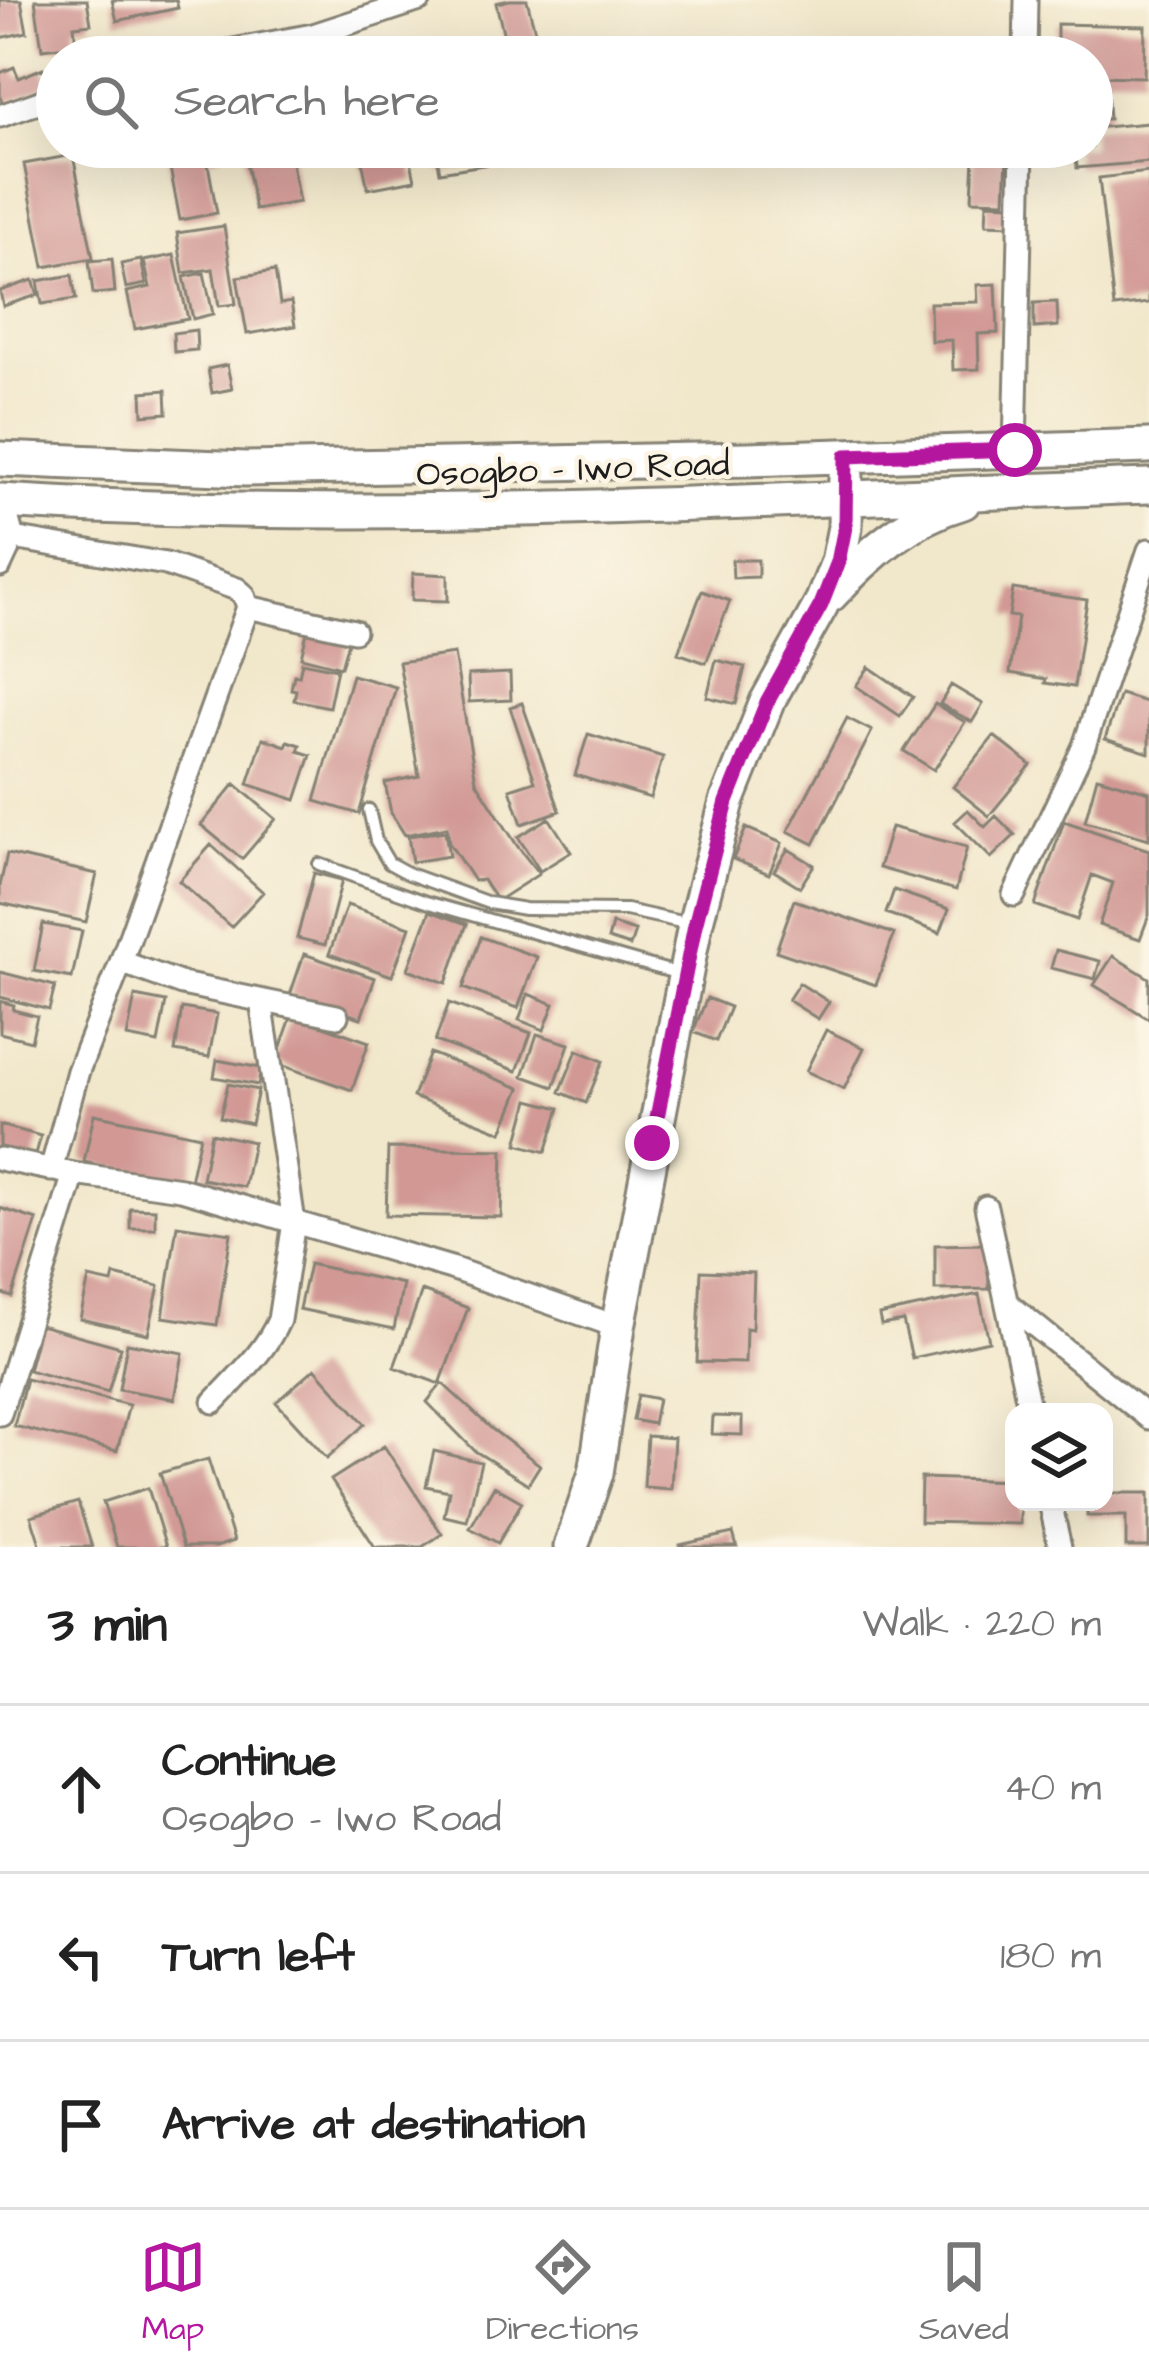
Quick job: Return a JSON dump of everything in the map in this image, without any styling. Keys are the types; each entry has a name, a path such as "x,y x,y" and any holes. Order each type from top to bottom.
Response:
{"main road":[{"name":"Osogbo - Iwo Road","path":"0,459 246,469 1149,446"},
{"path":"571,1547 596,1473 618,1327 695,925 727,802 767,702 821,605 838,562 845,527 846,456"},
{"name":"Osogbo - Iwo Road","path":"2,501 227,511 394,512 1149,487"},
{"path":"821,605 855,568 914,524 943,508 1001,492"}],"street":[{"path":"308,36 382,5 421,0"},
{"path":"1025,36 1026,0"},
{"path":"0,116 36,103"},
{"path":"1015,450 1022,168"},
{"path":"0,566 13,538 2,501"},
{"path":"0,1414 62,1172 78,1072 248,607 237,589 166,564 13,538"},
{"path":"1014,895 1084,746 1149,550"},
{"path":"248,607 354,631"},
{"path":"121,962 182,984 337,1016"},
{"path":"214,1402 273,1334 294,1222 261,1001"},
{"path":"0,1159 181,1189 452,1268 618,1327"},
{"path":"986,1207 1028,1403"},
{"path":"1007,1303 1149,1418"},
{"path":"1052,1511 1060,1547"}],"lane":[{"path":"369,810 376,841 388,863 489,903 525,909 626,910 695,925"},
{"path":"319,864 426,902 685,975"}],"building":[{"path":"0,0 21,0 27,32 0,38"},
{"path":"35,0 87,0 91,24 74,26 75,36 40,36"},
{"path":"112,0 176,0 178,8 117,21"},
{"path":"527,0 536,36 504,36 496,3"},
{"path":"1057,24 1145,26 1144,77 1113,76 1113,36 1057,36"},
{"path":"14,67 19,78 36,71 36,90 4,105 0,73"},
{"path":"1149,123 1149,162 1113,165 1113,126"},
{"path":"24,164 76,168 93,258 44,267"},
{"path":"170,168 209,168 217,213 180,220"},
{"path":"247,168 293,168 299,202 255,210"},
{"path":"364,168 412,168 415,180 368,189"},
{"path":"973,168 1006,168 1005,201 972,200"},
{"path":"1149,172 1149,303 1114,307 1099,178"},
{"path":"987,203 1011,204 1011,225 986,224"},
{"path":"224,226 236,304 219,306 213,269 183,273 177,233"},
{"path":"174,255 188,319 135,329 127,292 150,287 144,261"},
{"path":"112,259 115,292 93,294 89,261"},
{"path":"141,260 146,284 126,288 121,264"},
{"path":"275,271 280,304 291,302 295,326 247,334 237,277"},
{"path":"204,273 213,314 193,319 184,277"},
{"path":"72,275 76,299 42,304 38,281"},
{"path":"33,280 38,295 3,306 0,291"},
{"path":"996,284 998,333 978,334 979,369 953,370 952,340 931,341 930,303 978,302 977,285"},
{"path":"1057,302 1058,326 1034,328 1034,303"},
{"path":"196,330 197,350 174,352 173,333"},
{"path":"227,365 232,389 212,393 208,369"},
{"path":"166,390 167,413 143,415 142,392"},
{"path":"732,560 758,560 758,577 733,578"},
{"path":"413,573 448,575 448,601 412,600"},
{"path":"1013,589 1087,600 1074,687 1010,673 1018,617 1009,616"},
{"path":"702,591 730,601 706,663 678,653"},
{"path":"307,632 348,642 341,667 301,657"},
{"path":"454,654 476,781 539,874 497,901 483,880 474,881 449,843 447,827 405,835 391,813 385,783 419,776 399,662"},
{"path":"716,660 745,667 736,704 707,697"},
{"path":"302,662 337,669 329,707 294,700 296,690 291,689"},
{"path":"869,667 913,697 900,716 856,686"},
{"path":"510,673 511,700 469,702 468,675"},
{"path":"352,675 396,687 359,814 315,801"},
{"path":"951,685 983,704 972,722 940,704"},
{"path":"1120,694 1149,703 1149,753 1105,739"},
{"path":"522,703 560,811 522,824 510,789 535,781 510,707"},
{"path":"935,704 965,722 934,770 904,751"},
{"path":"847,718 872,731 814,844 788,831"},
{"path":"588,734 663,757 650,798 575,775"},
{"path":"994,736 1031,765 989,816 953,787"},
{"path":"263,738 300,745 298,751 311,755 296,800 248,784"},
{"path":"1097,777 1149,792 1149,839 1085,821"},
{"path":"235,784 276,819 242,859 201,825"},
{"path":"968,810 985,827 996,816 1015,835 991,858 955,822"},
{"path":"549,818 571,852 540,871 518,837"},
{"path":"1064,821 1149,850 1149,915 1140,939 1099,925 1113,883 1092,875 1077,920 1035,905"},
{"path":"891,827 967,847 956,890 879,868"},
{"path":"746,828 782,843 769,874 733,859"},
{"path":"445,831 449,856 412,862 408,836"},
{"path":"211,845 263,892 231,927 179,881"},
{"path":"788,849 814,865 800,887 774,871"},
{"path":"7,854 97,874 86,922 0,903"},
{"path":"314,873 342,880 325,945 297,938"},
{"path":"894,890 949,909 940,933 886,913"},
{"path":"794,900 894,934 876,985 776,951"},
{"path":"347,905 410,927 392,976 329,954"},
{"path":"430,911 467,924 446,983 408,969"},
{"path":"43,924 82,931 72,978 34,971"},
{"path":"612,924 635,931 630,946 608,939"},
{"path":"481,937 537,957 518,1008 463,988"},
{"path":"1056,950 1100,961 1095,979 1051,968"},
{"path":"304,954 375,978 361,1018 290,995"},
{"path":"1113,956 1149,978 1149,1019 1094,985"},
{"path":"0,972 55,986 49,1010 0,997"},
{"path":"799,983 829,1002 818,1019 788,1000"},
{"path":"528,994 554,1004 544,1030 519,1020"},
{"path":"135,996 166,1002 158,1043 127,1037"},
{"path":"707,998 730,1007 716,1041 693,1032"},
{"path":"0,1001 37,1016 31,1041 0,1033"},
{"path":"449,1003 531,1033 517,1071 435,1041"},
{"path":"182,1008 217,1014 209,1057 175,1051"},
{"path":"292,1015 369,1042 352,1090 275,1063"},
{"path":"826,1030 864,1048 844,1089 806,1071"},
{"path":"537,1034 569,1044 554,1087 523,1076"},
{"path":"577,1050 603,1061 586,1103 560,1092"},
{"path":"430,1053 520,1088 502,1132 413,1097"},
{"path":"217,1060 261,1068 258,1085 214,1077"},
{"path":"228,1084 258,1090 251,1124 220,1117"},
{"path":"529,1100 560,1108 546,1152 517,1144"},
{"path":"94,1114 200,1136 189,1185 84,1162"},
{"path":"0,1125 41,1136 33,1165 0,1156"},
{"path":"211,1133 253,1142 244,1187 202,1179"},
{"path":"388,1148 503,1150 501,1217 386,1215"},
{"path":"0,1208 37,1220 12,1297 0,1293"},
{"path":"130,1208 155,1209 155,1228 130,1228"},
{"path":"177,1225 231,1233 217,1325 163,1317"},
{"path":"988,1244 989,1289 935,1290 935,1245"},
{"path":"309,1264 403,1284 394,1329 299,1309"},
{"path":"701,1271 754,1273 745,1363 697,1362"},
{"path":"114,1275 159,1286 148,1334 80,1319 89,1278 112,1283"},
{"path":"422,1291 468,1308 440,1384 394,1367"},
{"path":"979,1294 989,1341 912,1358 903,1321 881,1325 879,1315"},
{"path":"40,1325 121,1347 108,1392 28,1370"},
{"path":"127,1343 183,1353 175,1399 119,1389"},
{"path":"315,1368 365,1424 327,1458 276,1402"},
{"path":"26,1379 129,1405 117,1451 14,1426"},
{"path":"442,1383 540,1465 528,1484 475,1451 427,1402"},
{"path":"638,1395 658,1399 653,1424 633,1420"},
{"path":"713,1416 742,1417 742,1435 712,1434"},
{"path":"647,1436 674,1438 671,1489 644,1487"},
{"path":"384,1446 442,1534 422,1547 375,1547 331,1480"},
{"path":"434,1451 481,1462 467,1521 444,1516 449,1491 426,1486"},
{"path":"208,1459 234,1541 216,1547 183,1547 160,1473"},
{"path":"921,1478 1005,1481 1005,1511 1020,1511 1020,1524 920,1522"},
{"path":"494,1486 522,1502 498,1543 470,1528"},
{"path":"148,1488 166,1547 117,1547 103,1502"},
{"path":"1113,1493 1149,1493 1149,1547 1126,1547 1126,1516 1087,1516 1087,1511 1113,1511"},
{"path":"78,1502 92,1547 41,1547 31,1516"},
{"path":"733,1533 737,1547 680,1547 680,1545"}],"route":[{"path":"652,1143 695,925 727,802 767,702 821,605 838,562 845,527 846,456 1015,450"}]}
